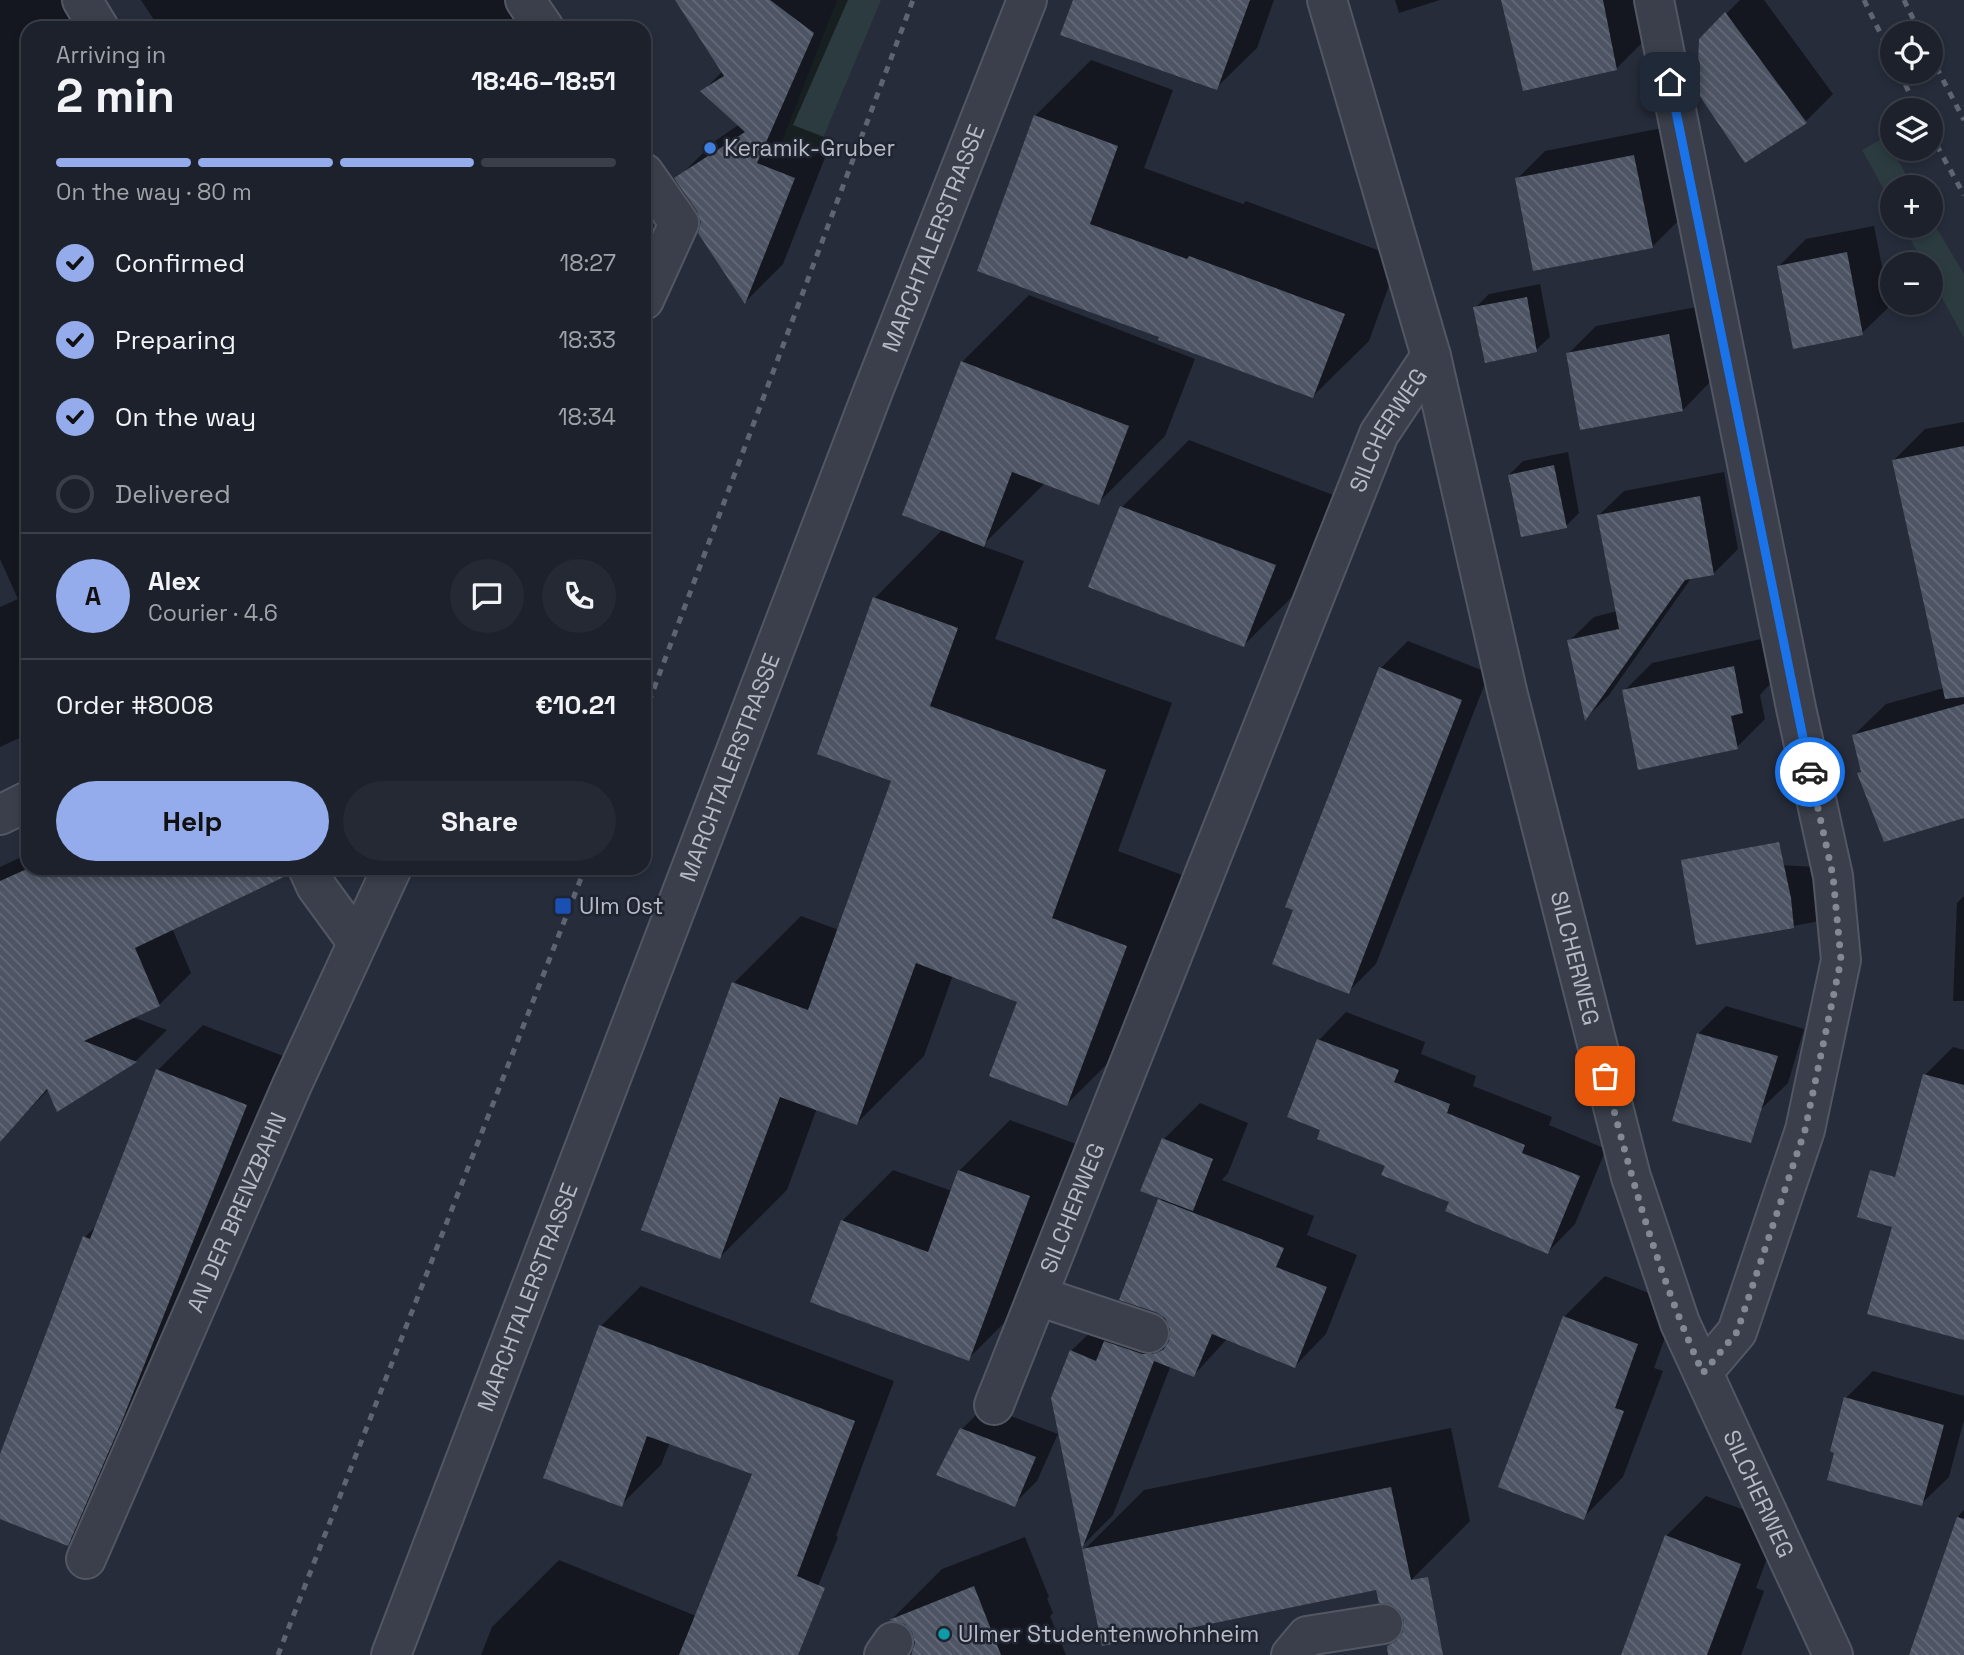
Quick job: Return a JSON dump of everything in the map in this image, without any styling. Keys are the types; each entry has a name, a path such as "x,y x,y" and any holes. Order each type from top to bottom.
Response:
{"street":[{"path":"82,0 95,21"},
{"path":"525,0 539,21"},
{"name":"MARCHTALERSTRASSE","path":"391,1655 867,405 1027,0"},
{"name":"SILCHERWEG","path":"1327,0 1431,356 1508,695 1631,1177 1680,1323 1833,1655"},
{"path":"1654,0 1793,694 1833,876 1841,960 1805,1130 1737,1332 1703,1373"},
{"path":"651,183 679,223 651,285"},
{"name":"SILCHERWEG","path":"994,1405 1379,434 1431,356"},
{"path":"0,815 21,804"},
{"path":"311,875 316,886 358,942"},
{"name":"AN DER BRENZBAHN","path":"86,1559 292,1086 389,875"},
{"path":"1038,1296 1149,1333"},
{"path":"1291,1655 1307,1636 1383,1624"}],"shaded area":[{"path":"837,0 881,0 815,157 781,144"},
{"path":"1880,140 1880,161 1898,161 1906,175 1880,175 1880,182 1862,150"},
{"path":"1910,238 1943,238 1964,274 1964,338 1943,300 1943,252 1917,252"}],"building":[{"path":"675,0 770,0 814,33 757,163 795,178 745,304 698,233 701,222 697,211 674,178 745,132 700,91 724,76"},
{"path":"1073,0 1250,0 1217,90 1060,35"},
{"path":"1501,0 1603,0 1617,70 1523,91"},
{"path":"1725,12 1807,123 1745,163 1697,92 1699,39"},
{"path":"1034,115 1118,146 1090,224 1187,259 1189,256 1345,314 1313,398 1158,340 1159,337 977,271"},
{"path":"1634,155 1653,248 1533,271 1515,178"},
{"path":"1847,252 1863,335 1793,349 1777,266"},
{"path":"1527,297 1537,352 1485,363 1473,307"},
{"path":"1669,334 1683,411 1580,430 1566,353"},
{"path":"961,361 1129,426 1099,505 1012,472 984,547 902,515"},
{"path":"1964,446 1964,697 1945,699 1892,460"},
{"path":"1554,465 1567,528 1521,537 1508,475"},
{"path":"1700,496 1714,575 1685,580 1585,721 1567,640 1619,629 1597,515"},
{"path":"1120,506 1276,565 1244,647 1088,587"},
{"path":"873,597 958,628 930,706 1106,770 1052,918 1127,946 1067,1106 989,1076 1017,1002 916,963 857,1125 780,1097 720,1259 641,1230 732,982 808,1010 891,781 817,754"},
{"path":"1734,666 1743,713 1731,716 1738,749 1638,770 1622,690"},
{"path":"1379,667 1462,700 1349,994 1272,964 1293,910 1285,907"},
{"path":"1964,704 1964,818 1884,842 1857,773 1861,772 1852,735"},
{"path":"1779,842 1791,898 1794,928 1696,945 1681,860"},
{"path":"21,872 21,875 288,875 135,948 160,1006 84,1041 137,1062 57,1112 47,1089 0,1142 0,881"},
{"path":"1697,1033 1778,1056 1751,1143 1672,1121"},
{"path":"1317,1039 1399,1070 1394,1082 1450,1104 1447,1113 1525,1145 1522,1153 1580,1176 1548,1254 1445,1211 1449,1202 1381,1175 1385,1166 1317,1139 1320,1130 1287,1117"},
{"path":"156,1069 247,1105 122,1421 68,1546 0,1519 0,1454 83,1236 90,1239"},
{"path":"1923,1074 1964,1085 1964,1340 1867,1314 1892,1227 1857,1217 1870,1170 1895,1177"},
{"path":"1162,1138 1213,1159 1193,1211 1140,1191"},
{"path":"958,1170 1030,1196 969,1361 810,1302 841,1220 928,1252"},
{"path":"1158,1199 1284,1248 1276,1267 1327,1287 1295,1368 1212,1334 1194,1377 1154,1361 1082,1549 1051,1398 1070,1350 1096,1361 1104,1341 1142,1354 1153,1354 1163,1350 1169,1341 1170,1329 1165,1318 1156,1312 1119,1300"},
{"path":"1563,1316 1638,1344 1615,1408 1624,1411 1584,1520 1498,1487"},
{"path":"599,1325 855,1421 797,1576 825,1588 798,1655 679,1655 752,1474 647,1436 622,1507 543,1478"},
{"path":"1844,1397 1944,1425 1922,1506 1827,1480 1834,1453 1830,1451"},
{"path":"960,1428 1036,1457 1015,1507 936,1475"},
{"path":"1391,1487 1411,1580 1428,1577 1443,1655 1388,1655 1387,1646 1396,1641 1403,1632 1404,1620 1400,1611 1391,1604 1379,1603 1376,1590 1102,1646 1082,1549"},
{"path":"1957,1517 1964,1519 1964,1655 1909,1655"},
{"path":"1665,1535 1741,1564 1707,1655 1621,1655"},
{"name":"Ulmer Studentenwohnheim","path":"974,1586 1001,1655 911,1655 915,1643 912,1632 905,1624 889,1620"}],"railway":[{"path":"651,696 913,0"},
{"path":"1864,0 1880,33"},
{"path":"1904,0 1914,21"},
{"path":"1943,80 1964,120"},
{"path":"1905,84 1912,98"},
{"path":"1943,157 1964,195"},
{"path":"278,1655 582,875"}],"way so far":[{"path":"1605,1076 1631,1177 1680,1323 1703,1373 1737,1332 1805,1130 1841,960 1833,876 1810,772"}],"place":[{"name":"Keramik-Gruber","path":"710,148"},
{"name":"Ulm Ost","path":"563,906"},
{"name":"Ulmer Studentenwohnheim","path":"944,1634"}],"route":[{"path":"1670,82 1810,772"}]}
